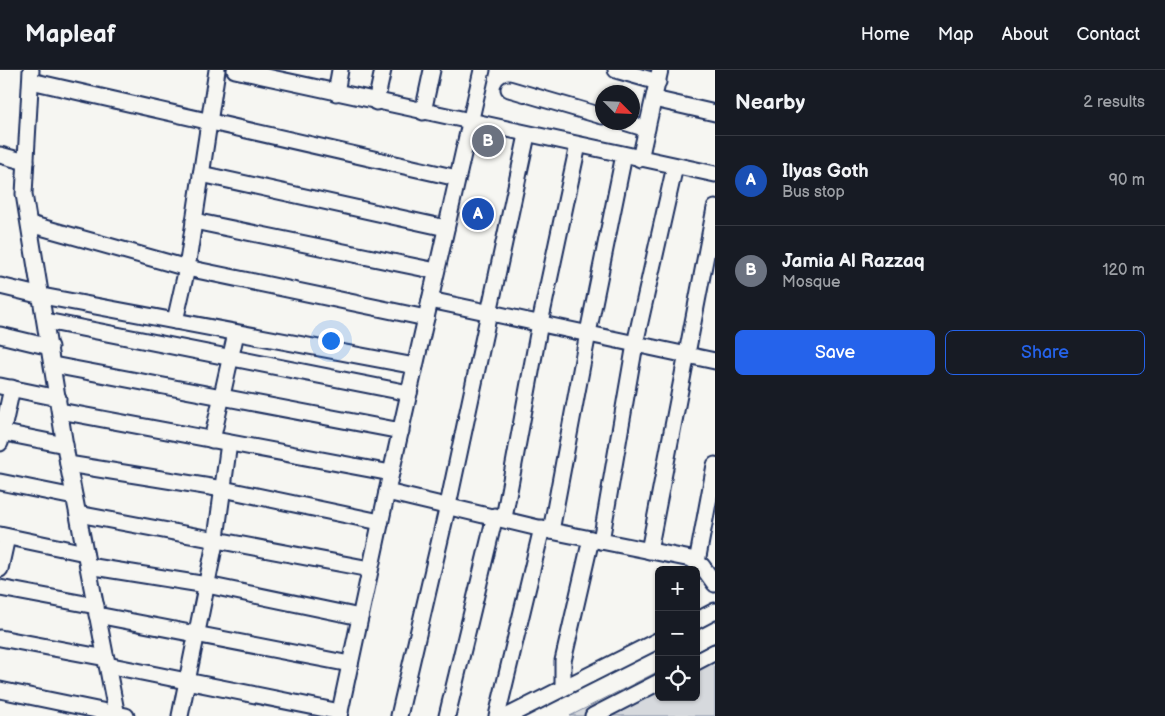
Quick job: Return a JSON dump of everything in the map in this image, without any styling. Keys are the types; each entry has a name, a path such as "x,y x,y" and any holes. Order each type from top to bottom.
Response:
{"street":[{"path":"175,321 187,268 217,70"},
{"path":"239,70 527,135 715,174"},
{"path":"336,92 340,70"},
{"path":"376,102 383,70"},
{"path":"423,112 432,70"},
{"path":"0,638 339,714 380,522 482,70"},
{"path":"616,70 659,76 640,159"},
{"path":"0,690 120,715 106,661 74,497 24,194 31,76 209,124 457,178"},
{"path":"508,88 595,114"},
{"path":"654,99 715,113"},
{"path":"640,127 647,129"},
{"path":"398,716 448,506 527,135"},
{"path":"447,716 499,517 578,145"},
{"path":"0,155 26,162"},
{"path":"497,716 547,530 624,156"},
{"path":"563,688 563,661 596,540 635,344 675,166"},
{"path":"202,174 446,228"},
{"path":"649,552 685,354 715,208"},
{"path":"194,221 436,271"},
{"path":"30,224 187,268 426,318"},
{"path":"0,286 42,296 415,366"},
{"path":"430,300 715,361"},
{"path":"46,321 409,393"},
{"path":"212,440 236,333"},
{"path":"0,335 50,347"},
{"path":"53,365 401,432"},
{"path":"65,445 1,436 6,387 59,404 212,440 391,473"},
{"path":"180,716 216,538 229,443"},
{"path":"68,464 223,489 380,522"},
{"path":"697,562 715,465"},
{"path":"0,482 74,497"},
{"path":"387,492 499,517 547,530 697,562 715,584"},
{"path":"78,514 216,538 370,569"},
{"path":"0,570 4,536 87,560 360,617"},
{"path":"0,588 197,634 350,664"},
{"path":"700,619 715,611"},
{"path":"508,716 655,642"},
{"path":"700,660 715,652"},
{"path":"593,716 655,684"}],"shaded area":[{"path":"715,642 715,716 570,716 655,673 655,701 700,701 700,650"}],"place":[{"name":"Jamia Al Razzaq","path":"488,141"},
{"name":"Ilyas Goth","path":"478,214"}]}
